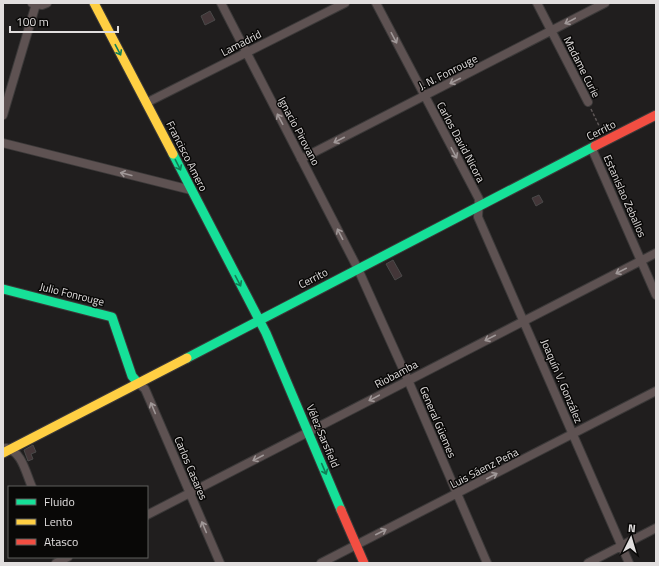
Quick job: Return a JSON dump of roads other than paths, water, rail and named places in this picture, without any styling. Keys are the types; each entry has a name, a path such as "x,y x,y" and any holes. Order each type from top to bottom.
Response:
{"street":[{"path":"3,115 33,4 47,3"},
{"name":"Francisco Amero","path":"94,3 259,320"},
{"name":"Ignacio Pirovano","path":"221,3 358,269"},
{"name":"Lamadrid","path":"146,102 345,3"},
{"name":"Carlos David Nicora","path":"376,3 479,199 479,208"},
{"name":"Madame Curie","path":"537,3 588,102"},
{"name":"J. N. Fonrouge","path":"301,159 605,3"},
{"name":"Cerrito","path":"5,450 656,116"},
{"path":"3,143 191,190"},
{"name":"Estanislao Zeballos","path":"592,148 656,295"},
{"name":"Joaquín V. González","path":"479,208 478,217 525,320 629,563"},
{"name":"Riobamba","path":"148,514 656,253"},
{"name":"General Güemes","path":"358,269 487,563"},
{"name":"Julio Fonrouge","path":"3,289 112,317 132,376 138,383"},
{"name":"Vélez Sarsfield","path":"259,320 364,563"},
{"name":"Carlos Casares","path":"138,383 144,389 220,563"},
{"name":"Luis Sáenz Peña","path":"321,563 573,435 656,391"},
{"path":"5,450 19,458 32,486"},
{"path":"588,563 656,528"}]}
